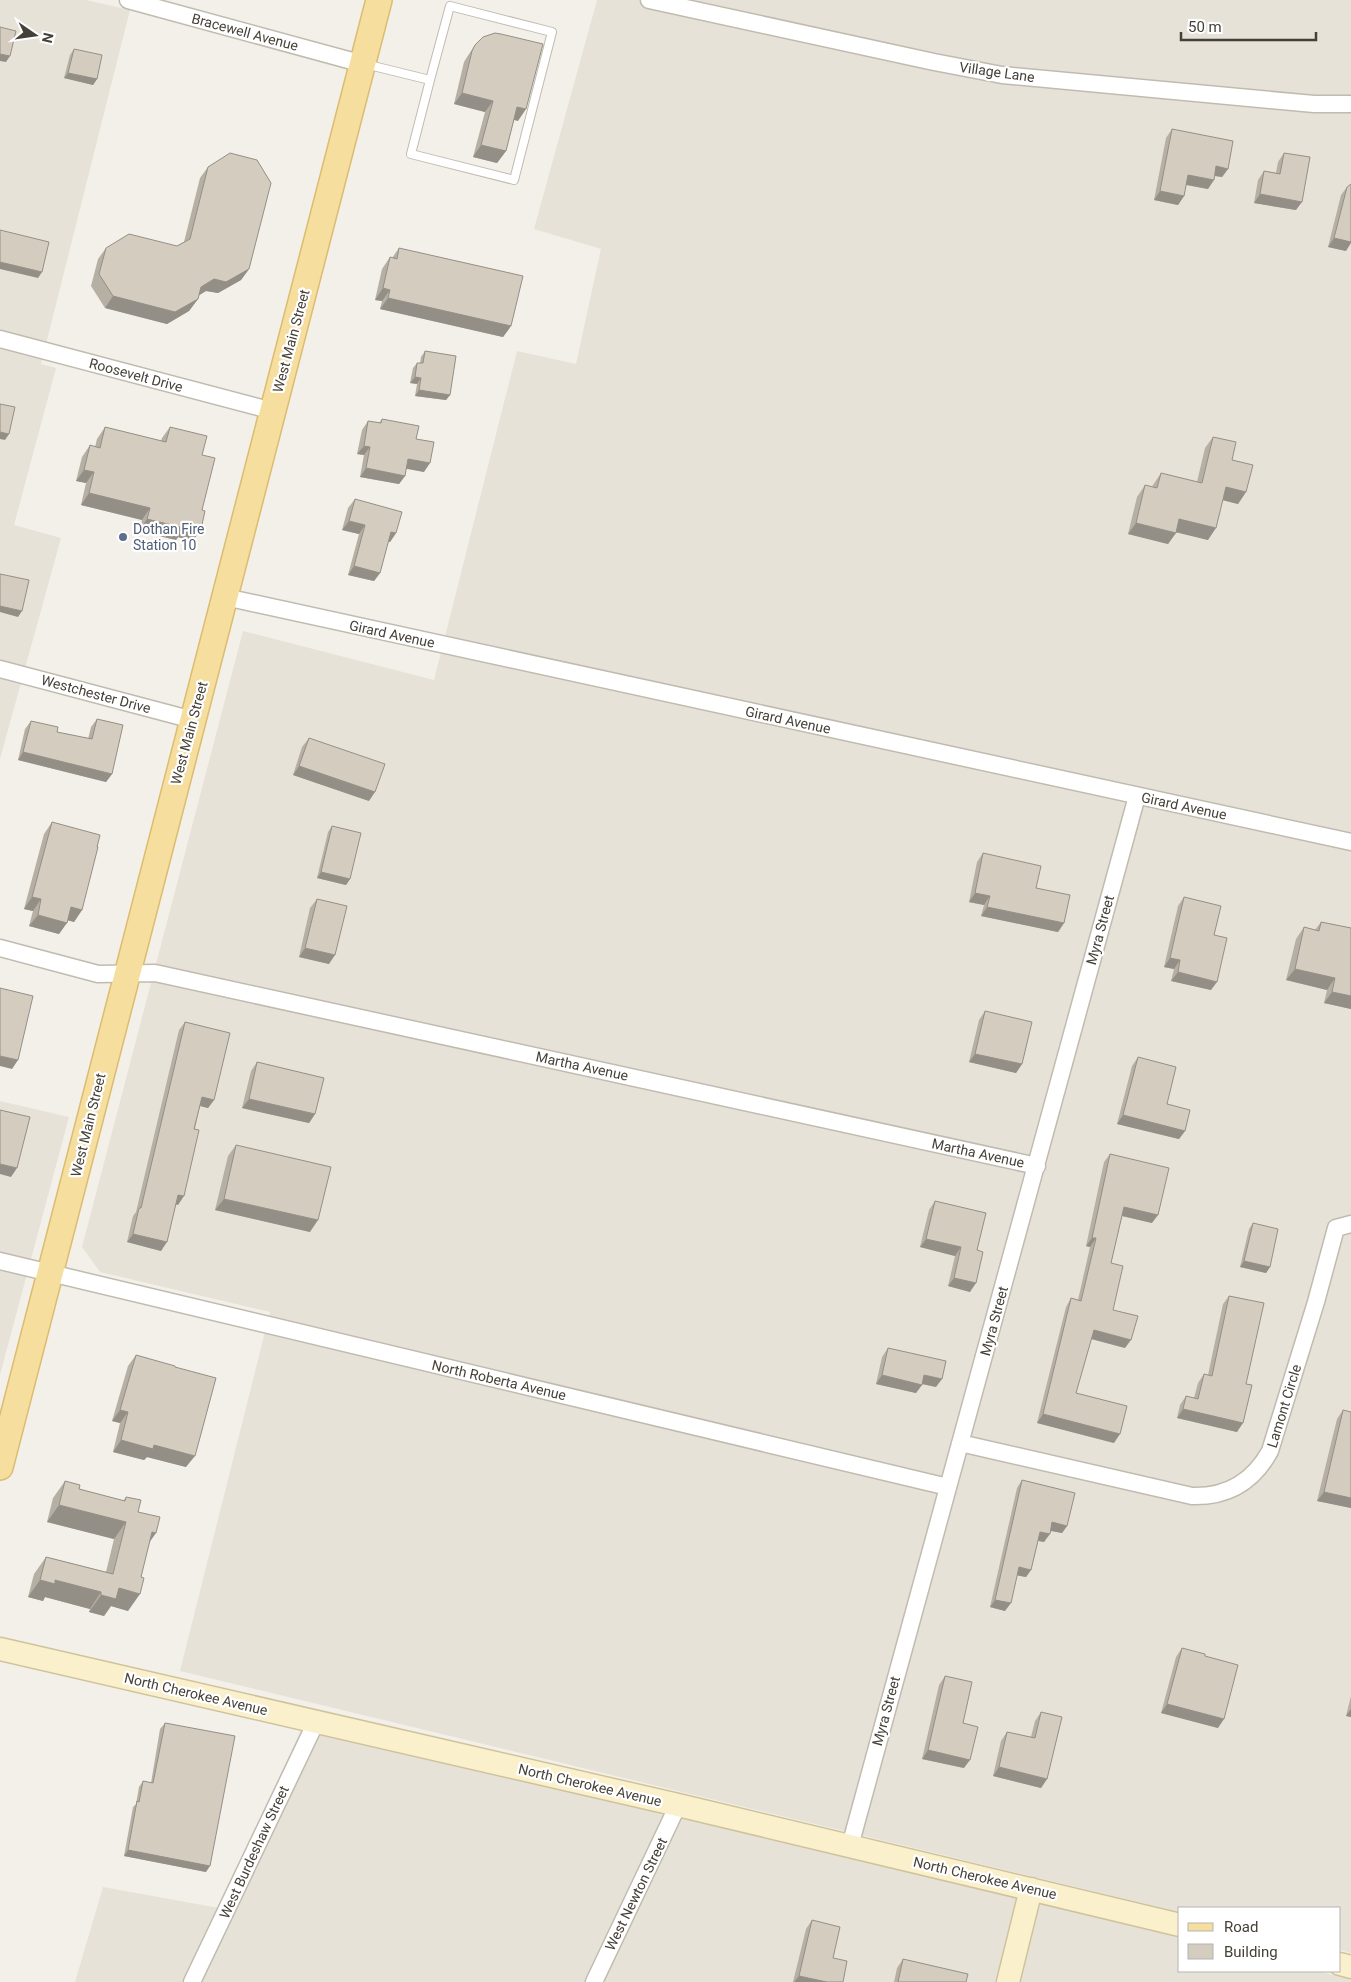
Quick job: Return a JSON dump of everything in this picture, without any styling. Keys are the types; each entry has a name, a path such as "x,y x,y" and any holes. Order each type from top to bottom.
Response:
{"main road":[{"name":"West Main Street","path":"1,1456 50,1274 380,0"}],"street":[{"name":"Bracewell Avenue","path":"128,0 363,64"},
{"name":"Village Lane","path":"649,0 1002,75 1314,104 1351,104"},
{"name":"Roosevelt Drive","path":"0,340 273,411"},
{"name":"Girard Avenue","path":"225,597 1351,842"},
{"name":"Westchester Drive","path":"0,669 193,720"},
{"name":"Myra Street","path":"850,1846 1137,796"},
{"name":"Martha Avenue","path":"0,948 98,974 155,973 1037,1166"},
{"name":"Lamont Circle","path":"960,1443 1192,1496 1217,1495 1240,1486 1257,1471 1270,1451 1316,1302 1336,1228 1351,1224"},
{"name":"North Roberta Avenue","path":"0,1261 948,1487"},
{"name":"North Cherokee Avenue","path":"0,1649 678,1805 1178,1925"},
{"name":"West Burdeshaw Street","path":"192,1982 316,1722"},
{"name":"West Newton Street","path":"594,1982 678,1805"},
{"path":"1008,1982 1031,1889"}],"lane":[{"path":"450,6 552,32 514,180 411,154 430,80 450,6"},
{"path":"363,64 430,80"}],"shaded area":[{"path":"0,0 86,0 130,10 41,364 56,368 14,525 61,538 0,759"},
{"path":"597,0 1351,0 1351,1953 1341,1950 1341,1907 1178,1907 1178,1912 180,1671 270,1312 100,1272 82,1247 243,631 434,680 517,351 576,364 601,249 534,229"},
{"path":"0,1101 69,1117 0,1375"},
{"path":"301,1730 648,1810 1178,1937 1178,1972 1322,1972 1351,1979 1351,1982 75,1982 103,1887 219,1908"}],"building":[{"path":"0,27 16,31 10,56 0,54"},
{"path":"495,33 543,44 526,109 517,107 506,151 481,145 493,101 462,93 475,45 483,37"},
{"path":"74,49 102,55 97,79 68,73"},
{"path":"1172,129 1233,141 1228,169 1216,166 1214,180 1188,175 1184,196 1160,191"},
{"path":"230,153 257,160 271,183 249,269 226,282 214,279 201,287 198,299 175,312 113,296 99,274 106,248 129,234 177,246 190,239 208,167"},
{"path":"1284,153 1310,157 1302,202 1260,194 1264,171 1280,174"},
{"path":"1351,184 1351,242 1334,238 1347,187"},
{"path":"0,230 49,242 42,272 0,262"},
{"path":"399,248 523,276 511,326 388,298 390,290 383,288 390,257 397,259"},
{"path":"425,351 456,356 450,395 419,390 421,378 415,377 417,363 423,363"},
{"path":"0,404 15,407 9,434 0,432"},
{"path":"382,419 419,426 416,439 434,442 430,463 408,459 405,476 366,468 370,447 364,446 368,421 381,423"},
{"path":"105,427 166,442 170,427 207,436 202,455 215,458 202,510 205,511 201,529 185,525 184,528 147,519 150,508 89,493 94,472 84,470 90,445 100,448"},
{"path":"1213,437 1236,442 1232,460 1253,465 1246,492 1226,487 1216,528 1179,519 1176,533 1136,523 1145,485 1157,488 1161,473 1202,483"},
{"path":"355,499 402,512 396,533 391,532 380,573 354,566 365,525 349,521"},
{"path":"0,574 29,580 22,611 0,606"},
{"path":"97,719 123,725 112,774 23,752 31,721 58,727 57,732 92,739"},
{"path":"309,738 385,764 375,792 299,766"},
{"path":"52,822 100,835 82,910 71,907 67,923 38,915 41,899 32,897"},
{"path":"332,826 361,833 350,879 321,872"},
{"path":"983,853 1041,866 1036,888 1070,895 1064,923 987,907 990,896 975,893"},
{"path":"1184,897 1221,906 1214,935 1227,938 1217,982 1178,972 1180,960 1170,958"},
{"path":"317,899 347,906 335,955 305,948"},
{"path":"1321,922 1351,928 1351,996 1332,992 1335,978 1295,969 1304,927 1319,931"},
{"path":"0,988 33,996 18,1060 0,1056"},
{"path":"985,1011 1032,1022 1022,1064 975,1054"},
{"path":"185,1022 230,1033 214,1100 202,1097 194,1129 199,1130 184,1196 178,1195 167,1242 133,1234 139,1208 141,1208"},
{"path":"1138,1057 1176,1067 1167,1104 1190,1110 1185,1131 1123,1115"},
{"path":"257,1062 324,1078 315,1114 249,1099"},
{"path":"0,1110 30,1117 17,1168 0,1164"},
{"path":"236,1145 331,1167 318,1220 224,1199"},
{"path":"1110,1154 1169,1168 1158,1215 1124,1207 1111,1263 1123,1266 1113,1310 1138,1316 1131,1340 1094,1330 1076,1393 1127,1406 1120,1434 1043,1414 1071,1298 1081,1301 1096,1238 1092,1238"},
{"path":"935,1201 986,1213 977,1250 983,1252 976,1283 954,1278 961,1247 926,1239"},
{"path":"1253,1223 1278,1229 1270,1267 1244,1261"},
{"path":"1229,1296 1264,1303 1246,1384 1252,1385 1243,1423 1183,1409 1186,1396 1198,1399 1204,1374 1212,1376"},
{"path":"888,1348 946,1361 942,1379 924,1375 922,1385 882,1375"},
{"path":"136,1355 216,1378 195,1456 154,1445 153,1449 121,1440 128,1412 120,1410"},
{"path":"1343,1410 1351,1412 1351,1498 1324,1492"},
{"path":"1022,1480 1075,1493 1067,1526 1052,1522 1050,1534 1040,1532 1031,1570 1019,1567 1011,1603 995,1600"},
{"path":"65,1481 80,1485 79,1489 125,1501 126,1497 141,1500 138,1512 160,1517 156,1533 152,1532 141,1577 144,1578 140,1594 119,1588 116,1599 101,1595 101,1592 55,1580 55,1584 40,1580 46,1557 113,1574 126,1522 59,1505"},
{"path":"1182,1648 1238,1665 1224,1719 1167,1704"},
{"path":"945,1676 972,1682 963,1723 978,1727 970,1760 928,1750"},
{"path":"1041,1712 1062,1717 1047,1779 999,1767 1007,1732 1035,1738"},
{"path":"165,1723 235,1736 210,1866 128,1850 137,1801 139,1802 143,1781 153,1783"},
{"path":"812,1920 840,1927 833,1958 847,1961 843,1982 827,1982 799,1976"},
{"path":"903,1959 968,1974 966,1982 898,1982"}],"place":[{"name":"Dothan Fire Station 10","path":"123,537"}]}
